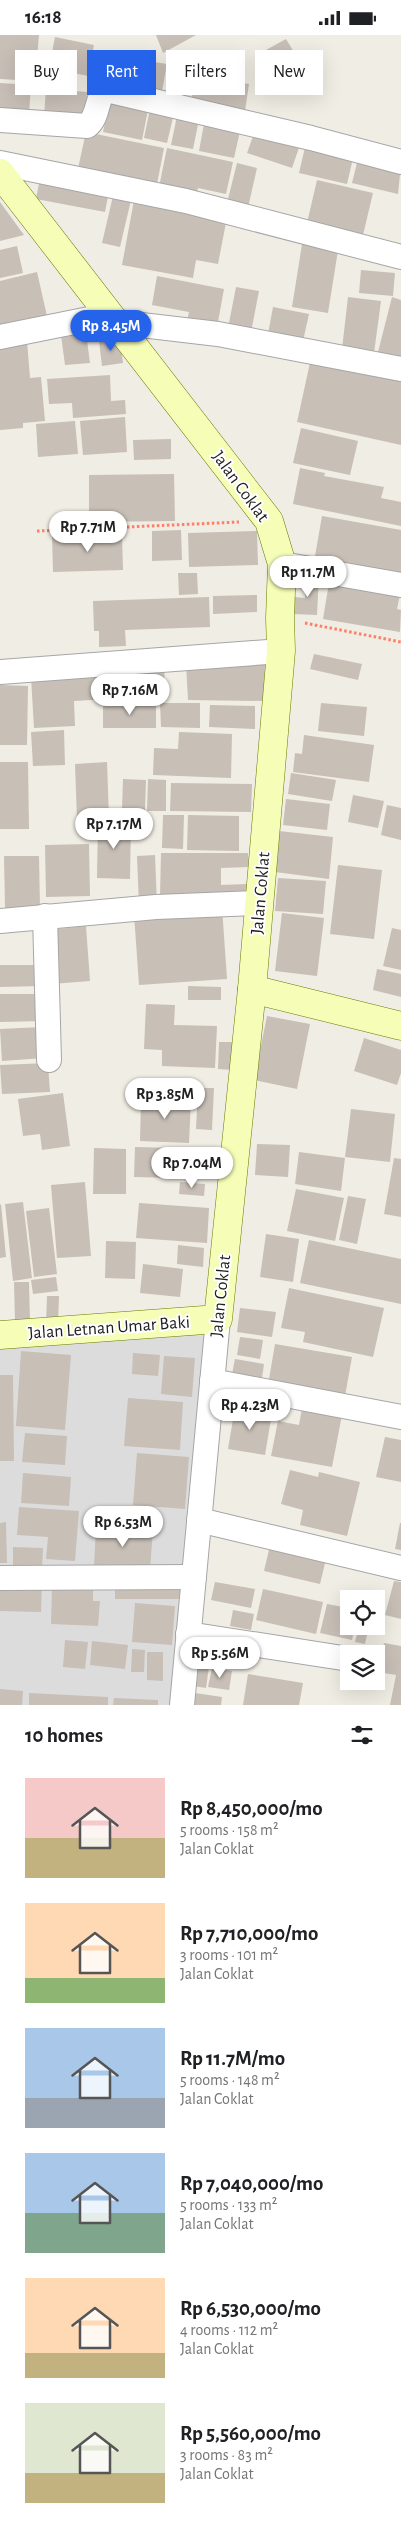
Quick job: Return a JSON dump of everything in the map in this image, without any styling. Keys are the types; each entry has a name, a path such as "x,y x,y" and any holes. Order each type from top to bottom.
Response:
{"street":[{"path":"0,120 87,126 93,118 100,96 104,91 111,91 311,138 401,162"},
{"path":"0,163 186,201 401,257"},
{"name":"Jalan Coklat","path":"0,173 269,521 282,563 281,651 252,989 218,1319 182,1705"},
{"path":"0,337 113,318 218,334 401,369"},
{"path":"282,563 401,585"},
{"path":"0,672 281,651"},
{"path":"0,921 156,907 258,903"},
{"path":"45,916 49,1060"},
{"path":"252,989 401,1026"},
{"name":"Jalan Letnan Umar Baki","path":"0,1335 218,1319"},
{"path":"212,1381 401,1417"},
{"path":"200,1520 401,1568"},
{"path":"0,1578 194,1577"},
{"path":"188,1634 340,1658"}],"path":[{"path":"37,531 269,521"},
{"path":"280,618 401,643"}],"shaded area":[{"path":"207,1326 177,1705 0,1705 0,1345"}],"building":[{"path":"0,35 39,35 38,50 15,50 15,80 0,79"},
{"path":"156,35 196,35 166,50 163,53"},
{"path":"55,37 94,45 93,50 87,50 87,76 77,74 77,50 52,50"},
{"path":"286,39 293,50 266,50"},
{"path":"156,62 166,64 162,91 156,90"},
{"path":"0,83 15,84 15,95 30,95 29,114 0,112"},
{"path":"245,83 249,84 245,111 191,102 192,95 245,95"},
{"path":"77,91 87,92 85,120 44,116 46,95 77,95"},
{"path":"110,97 149,105 142,140 103,132"},
{"path":"151,104 175,109 167,143 144,138"},
{"path":"178,111 200,115 193,149 171,145"},
{"path":"204,124 240,131 234,158 199,151"},
{"path":"256,128 301,142 292,168 247,153"},
{"path":"86,132 164,148 156,189 77,173"},
{"path":"306,143 354,154 347,184 299,173"},
{"path":"167,148 233,162 226,194 198,188 196,195 159,187"},
{"path":"359,155 401,165 398,194 352,183"},
{"path":"237,163 257,168 247,212 226,207"},
{"path":"40,178 109,191 105,212 36,199"},
{"path":"317,180 373,193 363,235 307,223"},
{"path":"135,195 228,212 218,264 196,260 193,278 122,265"},
{"path":"113,196 131,200 120,247 102,243"},
{"path":"0,202 24,235 0,241"},
{"path":"303,238 339,244 328,313 292,307"},
{"path":"17,246 23,273 0,278 0,250"},
{"path":"361,270 395,273 393,296 359,293"},
{"path":"37,272 47,316 0,327 0,281"},
{"path":"157,276 224,289 217,327 187,321 189,312 152,305"},
{"path":"236,287 259,291 251,332 228,328"},
{"path":"348,297 381,301 374,353 342,349"},
{"path":"392,297 401,300 401,362 377,356"},
{"path":"273,307 309,314 303,341 268,334"},
{"path":"86,332 90,363 65,365 61,335"},
{"path":"120,339 123,363 102,366 99,341"},
{"path":"27,341 30,378 41,377 45,421 23,423 23,428 0,430 0,343"},
{"path":"311,358 401,378 401,445 297,422"},
{"path":"110,375 111,401 125,400 126,414 73,418 72,403 49,404 47,379"},
{"path":"125,417 127,452 83,455 80,421"},
{"path":"75,421 78,454 38,457 36,424"},
{"path":"301,428 358,441 350,475 293,463"},
{"path":"171,439 171,459 134,460 133,440"},
{"path":"300,468 325,473 324,476 384,487 381,498 401,502 401,526 293,504"},
{"path":"174,474 175,521 89,522 89,475"},
{"path":"322,516 401,530 401,578 314,562"},
{"path":"181,530 182,560 152,561 152,531"},
{"path":"257,531 258,565 189,567 188,533"},
{"path":"122,534 123,570 53,572 52,536"},
{"path":"178,573 197,573 198,594 179,595"},
{"path":"307,574 319,575 317,615 293,614 294,597 305,598"},
{"path":"330,577 400,595 397,609 401,610 400,632 323,619"},
{"path":"257,595 257,612 213,614 213,596"},
{"path":"209,597 210,627 125,630 126,646 99,647 99,631 94,631 93,601"},
{"path":"314,654 362,664 358,680 310,669"},
{"path":"265,661 264,701 188,700 186,664"},
{"path":"134,665 165,666 163,701 132,699"},
{"path":"109,672 130,672 130,696 110,696"},
{"path":"106,673 108,699 74,701 75,726 34,728 31,677"},
{"path":"0,685 28,686 27,745 0,745"},
{"path":"160,703 200,703 200,728 161,727"},
{"path":"321,703 367,707 364,736 318,731"},
{"path":"103,704 156,704 156,728 103,728"},
{"path":"210,705 255,706 255,729 209,727"},
{"path":"64,730 65,765 33,766 31,732"},
{"path":"179,732 232,734 231,778 153,775 154,748 178,749"},
{"path":"304,735 374,745 369,782 293,772 295,753 302,754"},
{"path":"0,762 28,762 29,829 0,829"},
{"path":"107,762 109,819 77,821 75,764"},
{"path":"291,773 336,780 332,801 288,794"},
{"path":"123,779 146,780 145,811 122,810"},
{"path":"148,779 166,780 166,811 147,811"},
{"path":"171,783 252,784 251,812 170,811"},
{"path":"353,795 384,801 378,828 348,822"},
{"path":"286,799 330,804 327,830 283,825"},
{"path":"387,805 401,808 401,840 381,835"},
{"path":"163,815 184,815 183,849 162,848"},
{"path":"188,815 239,816 239,851 187,850"},
{"path":"98,822 131,822 130,879 97,878"},
{"path":"279,831 333,837 329,879 275,872"},
{"path":"89,844 90,896 46,897 45,845"},
{"path":"161,853 248,853 249,867 221,868 221,885 248,884 249,900 160,896"},
{"path":"155,855 157,905 139,906 137,856"},
{"path":"4,856 39,856 40,908 5,909"},
{"path":"338,865 382,870 374,939 330,934"},
{"path":"278,878 326,881 323,914 275,911"},
{"path":"222,907 227,979 139,985 134,914"},
{"path":"282,913 324,918 317,976 275,971"},
{"path":"86,926 90,981 52,984 48,930"},
{"path":"392,928 401,930 401,970 383,966"},
{"path":"0,965 43,965 43,986 0,987"},
{"path":"377,969 401,974 401,997 373,990"},
{"path":"188,986 221,987 221,1000 188,1000"},
{"path":"0,994 45,994 45,1021 0,1022"},
{"path":"146,1004 175,1005 174,1025 217,1026 215,1068 162,1066 162,1050 144,1049"},
{"path":"267,1016 310,1024 297,1089 254,1080"},
{"path":"42,1027 44,1058 2,1061 0,1029"},
{"path":"364,1038 401,1050 401,1073 397,1085 354,1071"},
{"path":"219,1042 233,1042 232,1070 218,1069"},
{"path":"48,1063 50,1092 2,1094 0,1065"},
{"path":"198,1088 214,1088 212,1130 196,1129"},
{"path":"63,1093 70,1146 42,1150 40,1134 23,1136 18,1099"},
{"path":"141,1098 191,1099 189,1143 140,1141"},
{"path":"351,1109 395,1114 390,1162 345,1157"},
{"path":"257,1144 290,1145 288,1177 255,1175"},
{"path":"135,1147 216,1149 215,1179 134,1177"},
{"path":"94,1148 126,1149 126,1194 93,1194"},
{"path":"299,1152 345,1158 341,1191 295,1184"},
{"path":"394,1158 401,1159 401,1217 384,1214"},
{"path":"85,1182 91,1256 57,1258 51,1185"},
{"path":"180,1182 205,1184 204,1196 179,1194"},
{"path":"296,1189 344,1198 335,1241 287,1231"},
{"path":"348,1196 366,1199 357,1244 339,1240"},
{"path":"23,1202 32,1278 13,1281 5,1204"},
{"path":"139,1203 209,1208 207,1243 136,1238"},
{"path":"0,1205 6,1257 0,1258"},
{"path":"49,1208 57,1274 34,1277 26,1211"},
{"path":"266,1234 299,1239 293,1282 260,1277"},
{"path":"309,1240 401,1259 401,1304 300,1283"},
{"path":"106,1241 136,1242 135,1279 105,1278"},
{"path":"178,1245 204,1248 203,1267 177,1264"},
{"path":"143,1264 183,1269 180,1297 140,1293"},
{"path":"56,1277 58,1291 33,1294 31,1280"},
{"path":"14,1282 29,1282 30,1322 15,1322"},
{"path":"289,1288 384,1308 373,1357 303,1342 305,1332 281,1328"},
{"path":"47,1296 59,1296 58,1322 46,1322"},
{"path":"240,1308 276,1312 272,1337 237,1332"},
{"path":"240,1337 263,1340 260,1359 237,1355"},
{"path":"275,1344 352,1357 345,1396 268,1385"},
{"path":"21,1351 71,1355 65,1430 16,1426"},
{"path":"133,1353 160,1355 158,1376 132,1374"},
{"path":"164,1356 195,1358 192,1397 161,1394"},
{"path":"235,1359 264,1364 262,1378 232,1374"},
{"path":"0,1375 13,1375 14,1461 0,1461"},
{"path":"128,1398 183,1402 180,1450 124,1446"},
{"path":"235,1407 272,1413 265,1455 228,1449"},
{"path":"302,1408 342,1415 332,1467 271,1456 278,1421 299,1425"},
{"path":"25,1433 67,1436 65,1465 22,1462"},
{"path":"385,1437 401,1440 401,1482 376,1477"},
{"path":"137,1453 189,1457 185,1509 133,1505"},
{"path":"290,1470 318,1477 319,1472 360,1482 347,1536 300,1525 303,1510 281,1504"},
{"path":"23,1473 71,1477 69,1506 21,1503"},
{"path":"19,1507 79,1511 75,1561 46,1559 48,1537 17,1535"},
{"path":"6,1522 7,1563 0,1563 0,1523"},
{"path":"401,1523 401,1550 395,1549"},
{"path":"96,1527 153,1530 150,1569 94,1566"},
{"path":"271,1541 327,1555 320,1584 264,1571"},
{"path":"13,1547 43,1548 42,1568 13,1567"},
{"path":"0,1578 42,1580 41,1612 0,1611"},
{"path":"394,1581 401,1582 401,1619 385,1615"},
{"path":"115,1582 181,1582 181,1599 115,1599"},
{"path":"215,1582 255,1589 251,1608 211,1600"},
{"path":"52,1586 93,1587 93,1601 100,1601 98,1626 51,1624"},
{"path":"263,1589 323,1602 316,1634 256,1620"},
{"path":"135,1603 175,1606 172,1645 132,1642"},
{"path":"327,1604 340,1606 340,1635 353,1635 352,1640 320,1633"},
{"path":"233,1610 254,1614 251,1630 230,1626"},
{"path":"357,1635 367,1635 365,1644 355,1642"},
{"path":"65,1640 88,1642 85,1669 63,1667"},
{"path":"92,1641 128,1645 125,1669 90,1665"},
{"path":"384,1643 401,1646 401,1705 390,1705 396,1675 385,1673"},
{"path":"132,1649 145,1650 144,1672 131,1672"},
{"path":"147,1652 163,1652 163,1681 147,1680"},
{"path":"196,1666 209,1667 206,1688 193,1686"},
{"path":"212,1668 232,1671 229,1690 208,1687"},
{"path":"248,1674 303,1683 299,1705 243,1705"},
{"path":"0,1689 23,1691 22,1705 0,1705"},
{"path":"29,1693 108,1697 108,1705 29,1705"},
{"path":"195,1693 222,1697 221,1705 193,1705"},
{"path":"114,1698 158,1700 158,1705 113,1705"}]}
